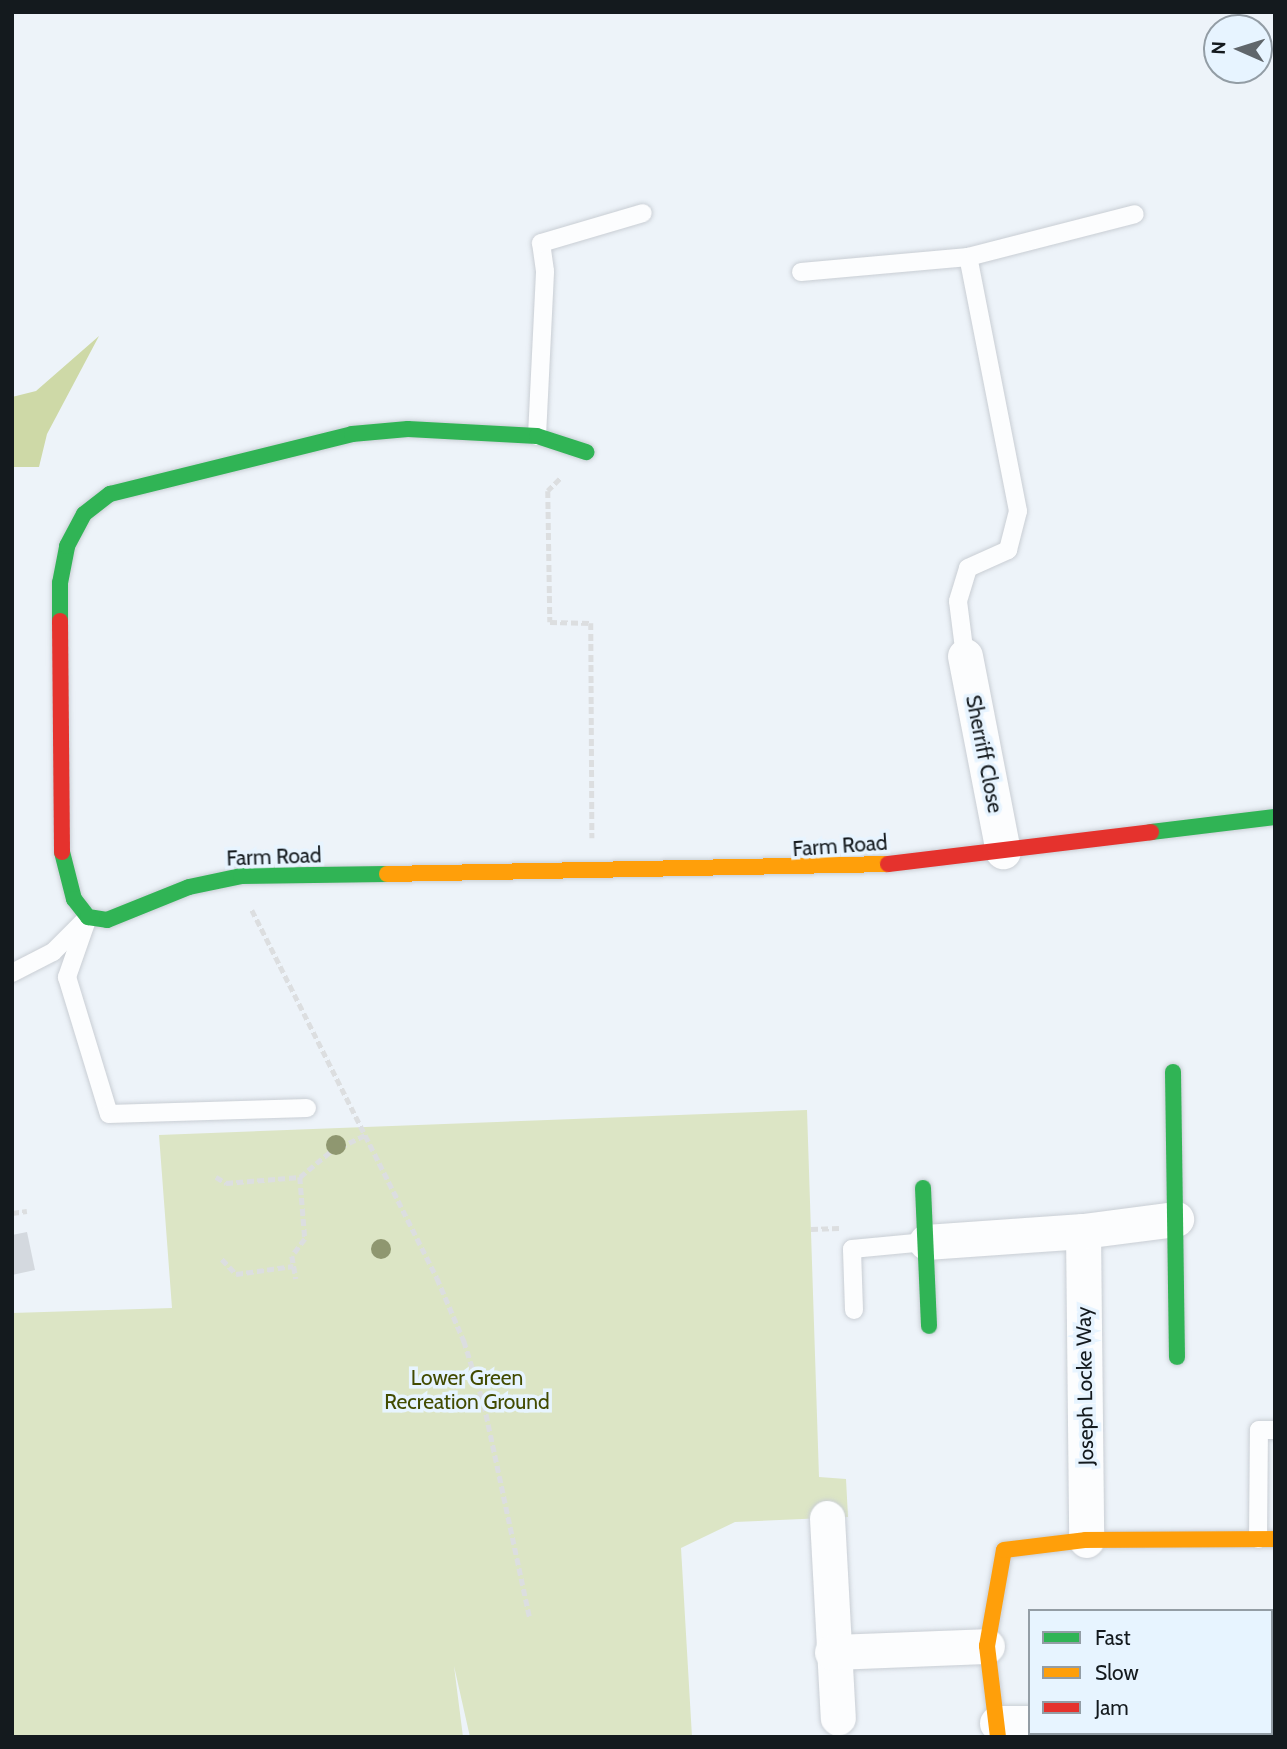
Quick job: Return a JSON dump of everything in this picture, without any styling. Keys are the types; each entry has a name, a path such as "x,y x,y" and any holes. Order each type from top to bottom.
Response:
{"street":[{"path":"88,917 74,899 63,863 60,813 60,583 67,546 84,514 110,494 352,434 408,429 537,436 586,452"},
{"name":"Sherriff Close","path":"965,656 1003,851"},
{"name":"Farm Road","path":"88,917 107,920 126,916 189,887 241,876 861,867 1275,817"},
{"path":"1173,1072 1177,1357"},
{"path":"923,1188 929,1325"},
{"path":"926,1242 1083,1231 1177,1219"},
{"name":"Joseph Locke Way","path":"1083,1231 1086,1540"},
{"path":"827,1518 832,1652 838,1718"},
{"path":"1008,1728 987,1646 1004,1550 1086,1540 1266,1539"},
{"path":"832,1652 987,1646"}],"lane":[{"path":"537,436 545,271 541,243 643,213"},
{"path":"801,272 968,257 1135,214"},
{"path":"965,656 958,601 968,568 1007,550 1017,511 968,257"},
{"path":"12,973 53,952 88,917"},
{"path":"88,917 67,977 109,1114 307,1108"},
{"path":"854,1310 852,1249 926,1242"},
{"path":"1266,1539 1259,1430 1275,1430"}],"path":[{"path":"586,452 548,491 550,622 592,623 592,873"},
{"path":"241,876 255,918 365,1135 464,1341 484,1404 530,1619"},
{"path":"216,1177 226,1183 300,1177 330,1152 365,1135"},
{"path":"296,1279 292,1256 305,1239 300,1177"},
{"path":"12,1213 27,1211"},
{"path":"222,1259 236,1274 293,1266"}],"green space":[{"path":"99,336 47,434 39,467 12,467 12,397 36,391"},
{"name":"Lower Green Recreation Ground","path":"807,1110 819,1477 846,1479 848,1517 735,1522 681,1548 692,1737 470,1737 454,1666 463,1737 12,1737 12,1313 172,1308 159,1135"}],"building":[{"path":"27,1232 35,1270 12,1275 12,1235"}],"traffic: fast":[{"path":"60,621 60,583 67,546 84,514 110,494 352,434 408,429 537,436 586,452"},
{"path":"1151,832 1275,817"},
{"path":"62,852 74,899 88,917 107,920 189,887 241,876 387,874"},
{"path":"1173,1072 1177,1357"},
{"path":"923,1188 929,1326"}],"traffic: slow":[{"path":"387,874 888,864"},
{"path":"998,1737 987,1646 1004,1550 1086,1540 1275,1539"}],"traffic: jam":[{"path":"60,621 62,852"},
{"path":"888,864 1151,832"}]}
